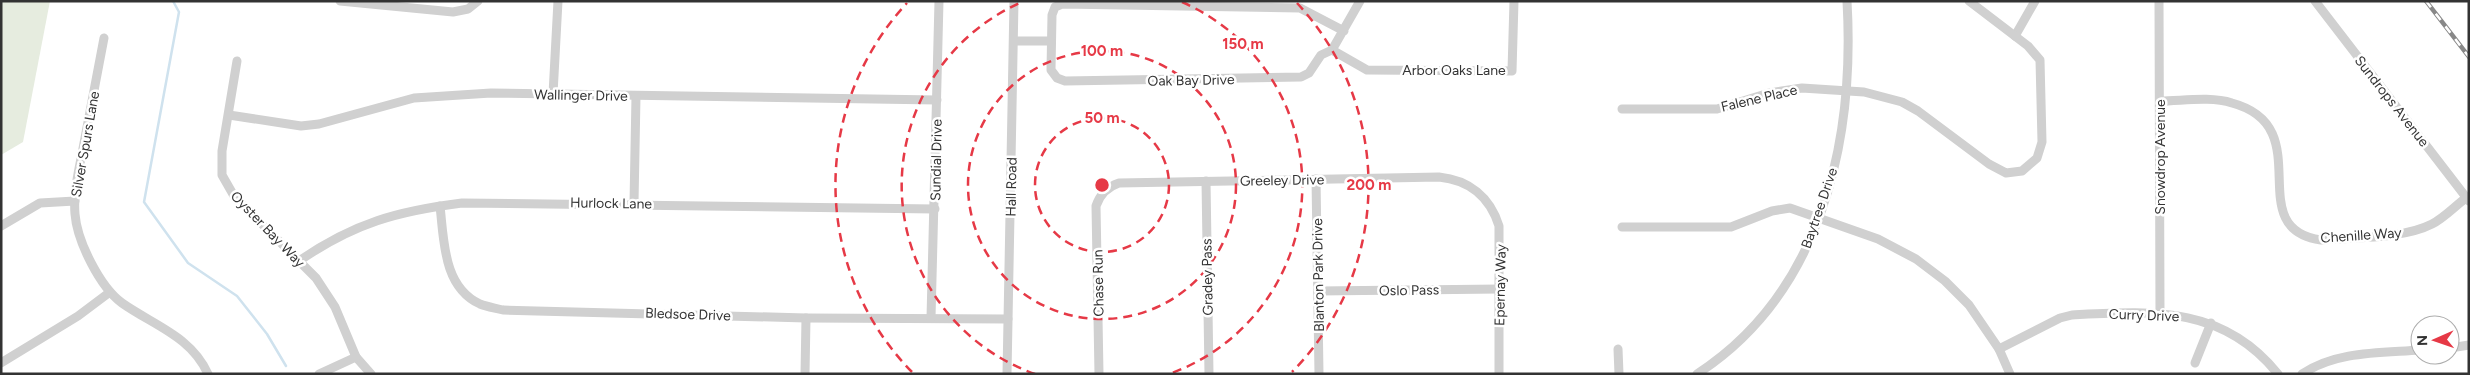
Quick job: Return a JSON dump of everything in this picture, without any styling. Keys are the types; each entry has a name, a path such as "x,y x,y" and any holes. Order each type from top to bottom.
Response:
{"street":[{"path":"340,1 445,12 461,12 478,1"},
{"path":"553,94 558,1"},
{"name":"Sundial Drive","path":"932,318 939,1"},
{"name":"Hall Road","path":"1007,374 1014,1"},
{"name":"Oak Bay Drive","path":"1344,31 1300,8 1062,4 1053,10 1050,41 1051,70 1057,78 1065,81 1301,78 1309,73 1321,55 1332,50 1344,31 1360,1"},
{"name":"Arbor Oaks Lane","path":"1332,50 1367,70 1512,71 1514,1"},
{"name":"Baytree Drive","path":"1697,374 1732,349 1771,309 1794,274 1818,218 1831,180 1847,90 1850,49 1848,1"},
{"path":"1969,1 2015,36 2035,1"},
{"name":"Snowdrop Avenue","path":"2160,1 2160,314"},
{"name":"Sundrops Avenue","path":"2315,1 2467,200"},
{"name":"Falene Place","path":"1622,109 1717,109 1784,90 1816,88 1882,95 1902,102 1918,111 1989,164 2006,173 2022,172 2037,158 2042,142 2041,66 2037,54 2015,36"},
{"name":"Silver Spurs Lane","path":"104,38 75,201 75,216 80,234 99,276 110,292 134,311 175,334 196,352 208,374"},
{"path":"1014,41 1050,41"},
{"name":"Oyster Bay Way","path":"237,61 220,163 227,185 234,196 316,278 335,307 356,357 371,374"},
{"name":"Wallinger Drive","path":"229,115 301,126 318,124 414,98 491,93 938,100"},
{"path":"634,203 636,96"},
{"name":"Chenille Way","path":"2160,101 2232,102 2259,117 2276,140 2280,155 2280,200 2286,220 2301,235 2310,238 2321,240 2402,233 2420,229 2434,223 2467,200"},
{"name":"Greeley Drive","path":"1102,193 1119,183 1449,178 1472,187 1487,200"},
{"name":"Blanton Park Drive","path":"1316,179 1319,372"},
{"name":"Gradey Pass","path":"1206,181 1209,374"},
{"name":"Chase Run","path":"1099,374 1096,206 1102,193"},
{"name":"Epernay Way","path":"1487,200 1499,226 1499,374"},
{"path":"1,226 40,203 75,201"},
{"name":"Hurlock Lane","path":"300,261 335,238 383,217 421,207 492,202 935,208"},
{"name":"Bledsoe Drive","path":"440,206 450,272 460,289 480,304 503,310 806,318 1008,319"},
{"path":"1622,227 1732,227 1781,208 1800,210 1878,239 1916,260 1945,282 1969,305 1999,349 2010,374"},
{"name":"Oslo Pass","path":"1318,291 1500,289"},
{"path":"1,364 78,316 110,292"},
{"name":"Curry Drive","path":"1999,349 2060,318 2072,315 2160,314 2188,316 2211,323 2251,345 2278,374"},
{"path":"805,374 806,318"},
{"path":"2195,363 2211,323"},
{"path":"1618,349 1619,374"},
{"path":"2302,374 2326,360 2410,351"},
{"path":"319,374 356,357"}],"shaded area":[{"path":"1,1 50,1 23,142 1,155"}],"waterway":[{"path":"173,1 179,12 144,202 188,263 237,296 267,334 286,366"}],"railway":[{"path":"2426,1 2469,57"}]}
